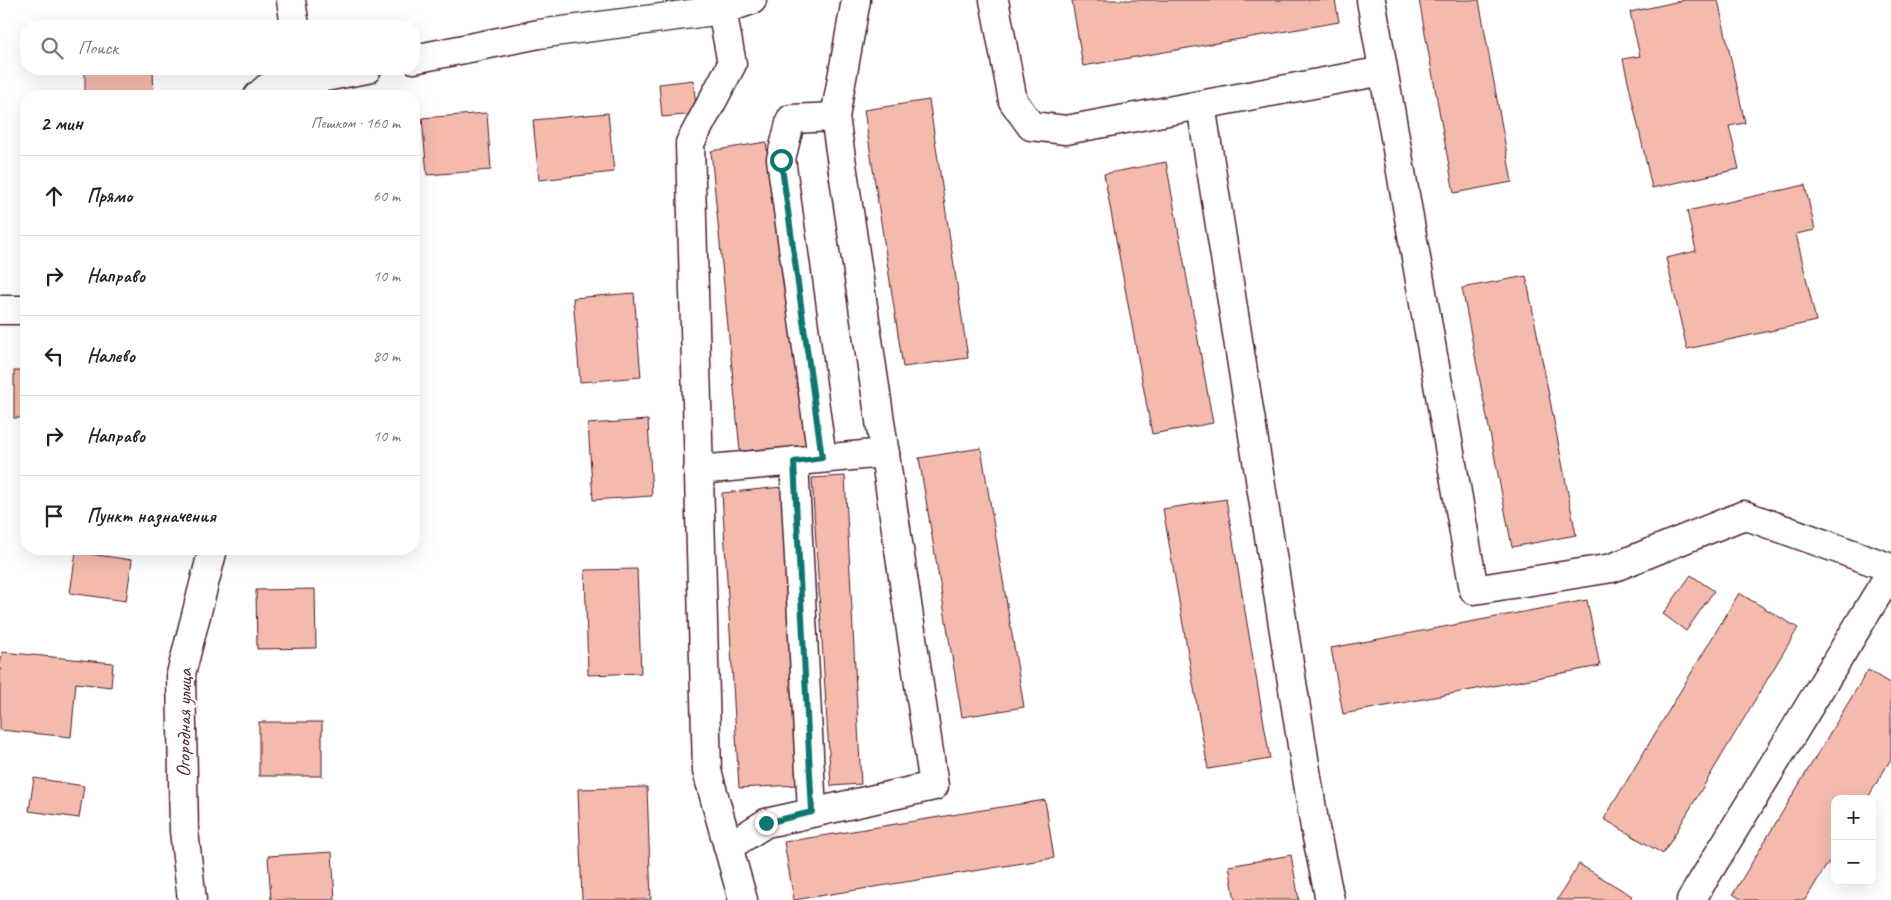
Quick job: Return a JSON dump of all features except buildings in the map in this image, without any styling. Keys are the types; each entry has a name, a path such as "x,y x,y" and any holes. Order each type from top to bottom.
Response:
{"street":[{"path":"291,0 293,20"},
{"path":"420,58 659,9 722,10 752,0"},
{"path":"728,847 766,823 934,786 835,117 856,0"},
{"path":"994,0 1013,101 1031,126 1066,130 1384,71"},
{"path":"1371,0 1474,590 1612,568 1744,514 1891,568"},
{"path":"722,10 732,64 690,143 706,771 742,900"},
{"path":"265,90 301,75"},
{"path":"1201,105 1315,828 1330,900"},
{"path":"822,458 781,160 791,120 835,117"},
{"path":"0,310 20,310"},
{"path":"698,470 885,453"},
{"path":"794,462 812,812"},
{"name":"Огородная улица","path":"192,900 184,830 181,674 211,555"},
{"path":"1691,900 1891,572"}],"route":[{"path":"766,823 812,812 794,462 822,458 781,160"}]}
